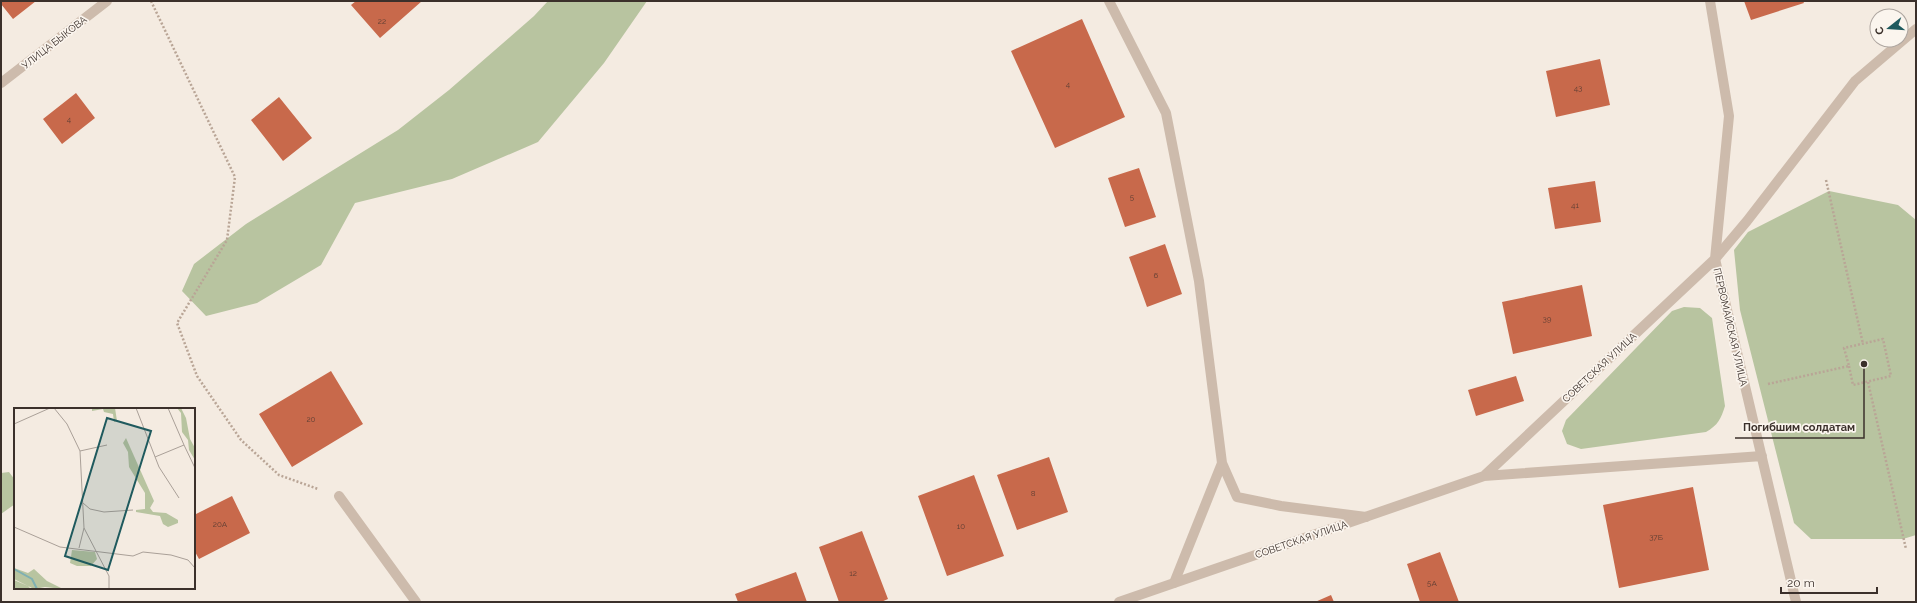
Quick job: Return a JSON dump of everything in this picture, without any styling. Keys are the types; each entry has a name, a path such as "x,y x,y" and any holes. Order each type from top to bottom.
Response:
{"street":[{"name":"УЛИЦА БЫКОВА","path":"1,83 107,1"},
{"path":"1109,1 1166,113 1199,281 1222,463 1237,497 1281,506 1366,517"},
{"name":"ПЕРВОМАЙСКАЯ УЛИЦА","path":"1710,1 1729,116 1715,259 1796,602"},
{"name":"СОВЕТСКАЯ УЛИЦА","path":"1484,476 1715,259 1747,221 1855,81 1916,29"},
{"name":"СОВЕТСКАЯ УЛИЦА","path":"1119,602 1484,476 1762,456"},
{"path":"1174,583 1222,463"},
{"path":"340,496 416,602"}],"path":[{"path":"151,1 235,177 227,240 177,323 197,376 241,440 279,475 340,496"},
{"path":"1826,180 1863,344"},
{"path":"1883,339 1891,376 1853,385 1848,366 1844,348 1883,339"},
{"path":"1746,389 1848,366"},
{"path":"1868,382 1906,549"}],"green space":[{"path":"548,1 647,1 604,63 538,142 452,179 355,203 321,265 257,303 206,316 182,291 194,264 246,224 398,130 449,90 534,16"},
{"path":"1829,191 1898,205 1916,220 1916,535 1903,539 1811,539 1794,523 1740,310 1734,250 1748,232"},
{"path":"1684,307 1700,308 1712,318 1725,406 1716,424 1706,432 1581,449 1567,444 1562,431 1566,420 1672,311"},
{"path":"9,472 14,479 14,505 1,514 1,473"}],"building":[{"path":"1,1 36,1 13,19 1,4"},
{"path":"356,1 422,1 380,38 351,5"},
{"path":"1744,1 1803,1 1804,3 1751,20"},
{"path":"1082,19 1125,117 1055,148 1011,51"},
{"path":"1600,59 1610,105 1556,117 1546,71"},
{"path":"76,93 95,118 62,144 43,119"},
{"path":"279,97 312,138 283,161 251,120"},
{"path":"1139,168 1156,217 1125,227 1108,178"},
{"path":"1595,181 1601,222 1555,229 1548,188"},
{"path":"1165,244 1182,294 1147,307 1129,257"},
{"path":"1582,285 1592,336 1513,354 1502,302"},
{"path":"331,371 363,424 292,467 259,414"},
{"path":"1516,376 1524,401 1476,416 1468,390"},
{"path":"1049,457 1068,512 1017,530 997,475"},
{"path":"974,475 1004,556 947,576 918,496"},
{"path":"1693,487 1709,570 1619,588 1603,505"},
{"path":"232,496 250,533 199,559 195,552 195,514"},
{"path":"862,531 888,599 881,602 839,602 819,547"},
{"path":"1440,552 1459,602 1420,602 1407,564"},
{"path":"796,572 807,602 738,602 735,594"},
{"path":"1331,595 1334,602 1315,602"}],"place":[{"name":"Погибшим солдатам","path":"1864,364"}]}
